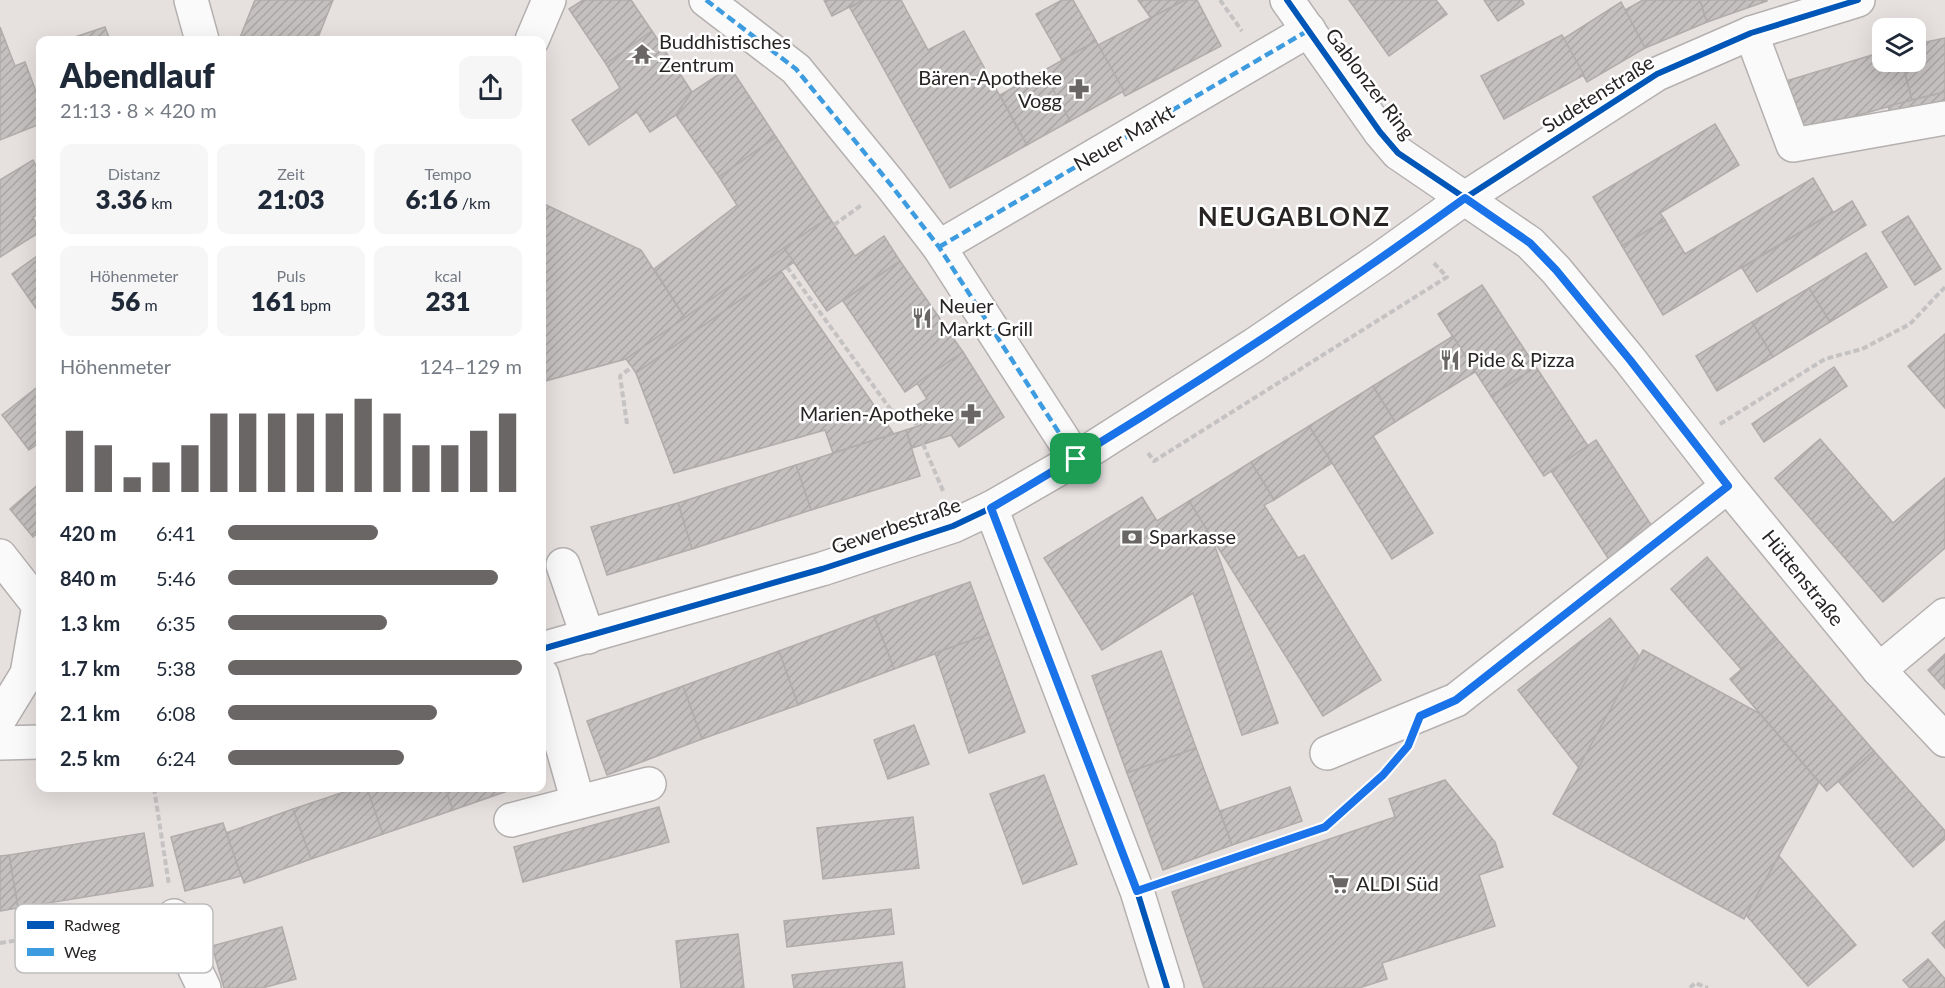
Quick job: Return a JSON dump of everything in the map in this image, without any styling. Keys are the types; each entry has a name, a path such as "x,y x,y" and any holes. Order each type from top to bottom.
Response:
{"street":[{"path":"192,0 201,36"},
{"path":"534,36 549,0"},
{"path":"706,0 796,69 891,184 939,247 1076,459"},
{"name":"Gablonzer Ring","path":"1287,0 1380,132 1398,153 1465,198"},
{"name":"Sudetenstraße","path":"1465,198 1657,74 1751,33 1858,0"},
{"name":"Neuer Markt","path":"939,247 1309,30"},
{"path":"1751,33 1793,145 1945,118"},
{"name":"Gewerbestraße","path":"546,648 784,580 957,524 991,508 1076,459 1254,345 1465,198"},
{"name":"Hüttenstraße","path":"1465,198 1530,243 1556,270 1694,440 1728,486 1879,670 1945,740"},
{"path":"1327,753 1456,700 1728,486"},
{"path":"991,508 1137,891 1167,988"},
{"path":"0,556 36,601"},
{"path":"563,565 588,637"},
{"path":"1879,670 1945,615"},
{"path":"0,717 27,674 36,627"},
{"path":"546,689 578,802"},
{"path":"0,744 36,742"},
{"path":"512,820 649,784"},
{"path":"197,973 204,988"}],"path":[{"path":"834,225 844,217"},
{"path":"1125,428 1154,461 1447,277 1410,238"},
{"path":"786,267 899,421 914,419 917,426"},
{"path":"1694,440 1824,359 1862,350 1910,324 1945,287"},
{"path":"627,424 620,376 633,367"},
{"path":"923,444 957,524"},
{"path":"1137,891 1325,827 1383,775 1395,760"},
{"path":"155,792 172,904"},
{"path":"0,943 15,941"},
{"path":"1690,988 1695,983 1708,988"}],"building":[{"path":"255,0 333,0 319,36 241,36"},
{"path":"583,0 631,0 652,31 606,64 569,9"},
{"path":"824,0 863,0 832,16"},
{"path":"863,0 901,0 928,50 964,31 1027,145 950,188 850,8"},
{"path":"1062,0 1073,0 1096,41 1062,60 1036,14"},
{"path":"1138,0 1185,0 1151,18"},
{"path":"1185,0 1197,0 1221,46 1125,96 1098,45"},
{"path":"1349,0 1436,0 1447,14 1389,56"},
{"path":"1484,0 1522,0 1524,4 1498,21"},
{"path":"1643,0 1700,0 1707,22 1645,48 1625,10"},
{"path":"1700,0 1767,0 1767,1 1707,22"},
{"path":"1621,2 1645,48 1587,82 1563,39"},
{"path":"0,27 15,66 25,62 36,91 36,126 0,140"},
{"path":"105,27 108,36 78,36"},
{"path":"652,31 692,92 676,115 650,132 637,112 589,145 572,120 620,88 606,64"},
{"path":"1562,35 1584,75 1504,119 1481,76"},
{"path":"1945,38 1945,92 1912,100 1905,72 1926,72 1926,42"},
{"path":"1096,41 1124,91 1070,121 1043,71"},
{"path":"1872,55 1872,72 1905,72 1912,100 1802,131 1786,81"},
{"path":"730,67 776,137 719,177 676,115 692,92"},
{"path":"1043,71 1070,121 1027,145 1000,95"},
{"path":"1945,92 1945,108 1892,121 1888,106"},
{"path":"1715,124 1739,165 1660,213 1665,220 1622,246 1593,197"},
{"path":"776,137 829,217 685,318 654,269 737,205 719,177"},
{"path":"33,160 36,166 36,215 33,217 36,223 36,234 0,257 0,180"},
{"path":"1813,178 1833,212 1663,315 1622,246 1665,220 1685,254"},
{"path":"1852,201 1866,225 1757,292 1742,268"},
{"path":"546,205 641,250 685,318 626,359 546,381"},
{"path":"1908,216 1941,269 1915,285 1882,232"},
{"path":"829,217 855,256 884,236 900,261 827,311 784,248"},
{"path":"784,248 794,262 636,373 626,359"},
{"path":"1866,253 1887,287 1830,322 1809,288"},
{"path":"36,257 36,308 12,274"},
{"path":"900,261 963,352 905,392 843,301"},
{"path":"781,271 894,434 833,453 825,430 674,473 636,373"},
{"path":"1482,285 1536,367 1491,396 1438,314"},
{"path":"1809,288 1830,322 1773,357 1752,322"},
{"path":"1752,322 1773,357 1717,391 1696,356"},
{"path":"1945,334 1945,408 1908,366"},
{"path":"1453,336 1475,372 1395,422 1373,386"},
{"path":"963,352 1004,417 959,447 951,435 912,448 906,430 921,425 915,406 927,399 917,383"},
{"path":"1536,367 1588,446 1544,476 1491,396"},
{"path":"1834,367 1847,386 1764,442 1752,424"},
{"path":"1373,386 1395,422 1373,436 1433,533 1392,559 1309,426"},
{"path":"36,388 36,445 29,450 2,415"},
{"path":"1309,426 1332,463 1274,500 1251,462"},
{"path":"906,430 920,476 811,510 796,465"},
{"path":"1820,439 1893,523 1945,478 1945,548 1883,602 1775,478"},
{"path":"1596,440 1655,531 1610,561 1551,471"},
{"path":"1251,462 1274,500 1264,505 1298,558 1304,555 1381,680 1323,716 1189,501"},
{"path":"796,465 811,510 692,549 678,503"},
{"path":"36,486 36,534 33,537 10,509"},
{"path":"1142,497 1157,521 1189,501 1212,538 1278,723 1242,735 1193,593 1102,650 1044,558"},
{"path":"678,503 692,549 607,575 591,527"},
{"path":"1707,557 1777,639 1741,669 1671,589"},
{"path":"970,582 989,634 894,669 874,616"},
{"path":"874,616 894,669 798,705 779,651"},
{"path":"1610,618 1640,657 1579,768 1518,690"},
{"path":"989,634 1025,732 969,753 935,653"},
{"path":"1777,639 1874,751 1827,791 1730,679"},
{"path":"1643,650 1759,713 1819,782 1744,919 1553,814"},
{"path":"779,651 798,705 702,739 683,686"},
{"path":"1161,651 1196,748 1127,773 1092,676"},
{"path":"1945,654 1945,689 1928,670"},
{"path":"683,686 702,739 607,775 587,721"},
{"path":"914,725 929,764 888,779 874,740"},
{"path":"1196,748 1232,845 1163,870 1127,773"},
{"path":"1874,751 1945,831 1945,839 1913,867 1839,782"},
{"path":"1044,775 1077,864 1023,884 990,794"},
{"name":"ALDI Süd","path":"1445,780 1495,842 1503,867 1479,875 1495,926 1382,963 1387,979 1359,988 1204,988 1172,892 1395,817 1389,799"},
{"path":"1290,787 1302,821 1232,845 1220,811"},
{"path":"344,792 368,792 383,834 311,859 293,809"},
{"path":"368,792 446,792 453,810 383,834"},
{"path":"446,792 505,792 453,810"},
{"path":"659,807 669,842 523,882 514,847"},
{"path":"293,809 311,859 244,883 226,833"},
{"path":"913,817 919,868 823,879 817,828"},
{"path":"223,823 241,876 185,891 171,837"},
{"path":"144,833 153,886 43,904 17,904 9,855"},
{"path":"9,855 17,904 15,904 15,908 0,911 0,856"},
{"path":"1779,856 1856,945 1808,986 1746,915"},
{"path":"891,909 894,934 787,947 784,921"},
{"path":"1945,921 1945,948 1932,933"},
{"path":"282,927 296,979 262,988 224,988 213,946"},
{"path":"738,934 744,988 681,988 676,941"},
{"path":"1928,959 1945,979 1945,988 1910,988 1903,980"},
{"path":"902,962 905,988 794,988 792,975"}],"marked path":[{"path":"706,0 796,69 891,185 939,247 1076,459"},
{"path":"939,247 1309,30"}],"cycle path":[{"path":"1287,0 1380,132 1398,153 1465,198"},
{"path":"546,648 822,569 953,526 991,508 1076,459 1254,345 1465,198 1657,74 1751,33 1858,0"},
{"path":"991,508 1137,891 1167,988"}],"place":[{"name":"Buddhistisches Zentrum","path":"642,54"},
{"name":"Bären-Apotheke Vogg","path":"1079,89"},
{"name":"Neuer Markt Grill","path":"922,318"},
{"name":"Pide & Pizza","path":"1450,360"},
{"name":"Marien-Apotheke","path":"971,414"},
{"name":"Sparkasse","path":"1132,537"},
{"name":"ALDI Süd","path":"1339,884"}],"district":[{"name":"NEUGABLONZ","path":"1294,217"}],"route":[{"path":"1465,198 1530,243 1556,270 1694,440 1728,486 1456,700 1420,716 1408,746 1383,775 1325,827 1137,891 991,508 1076,459 1254,345 1465,198"}]}
